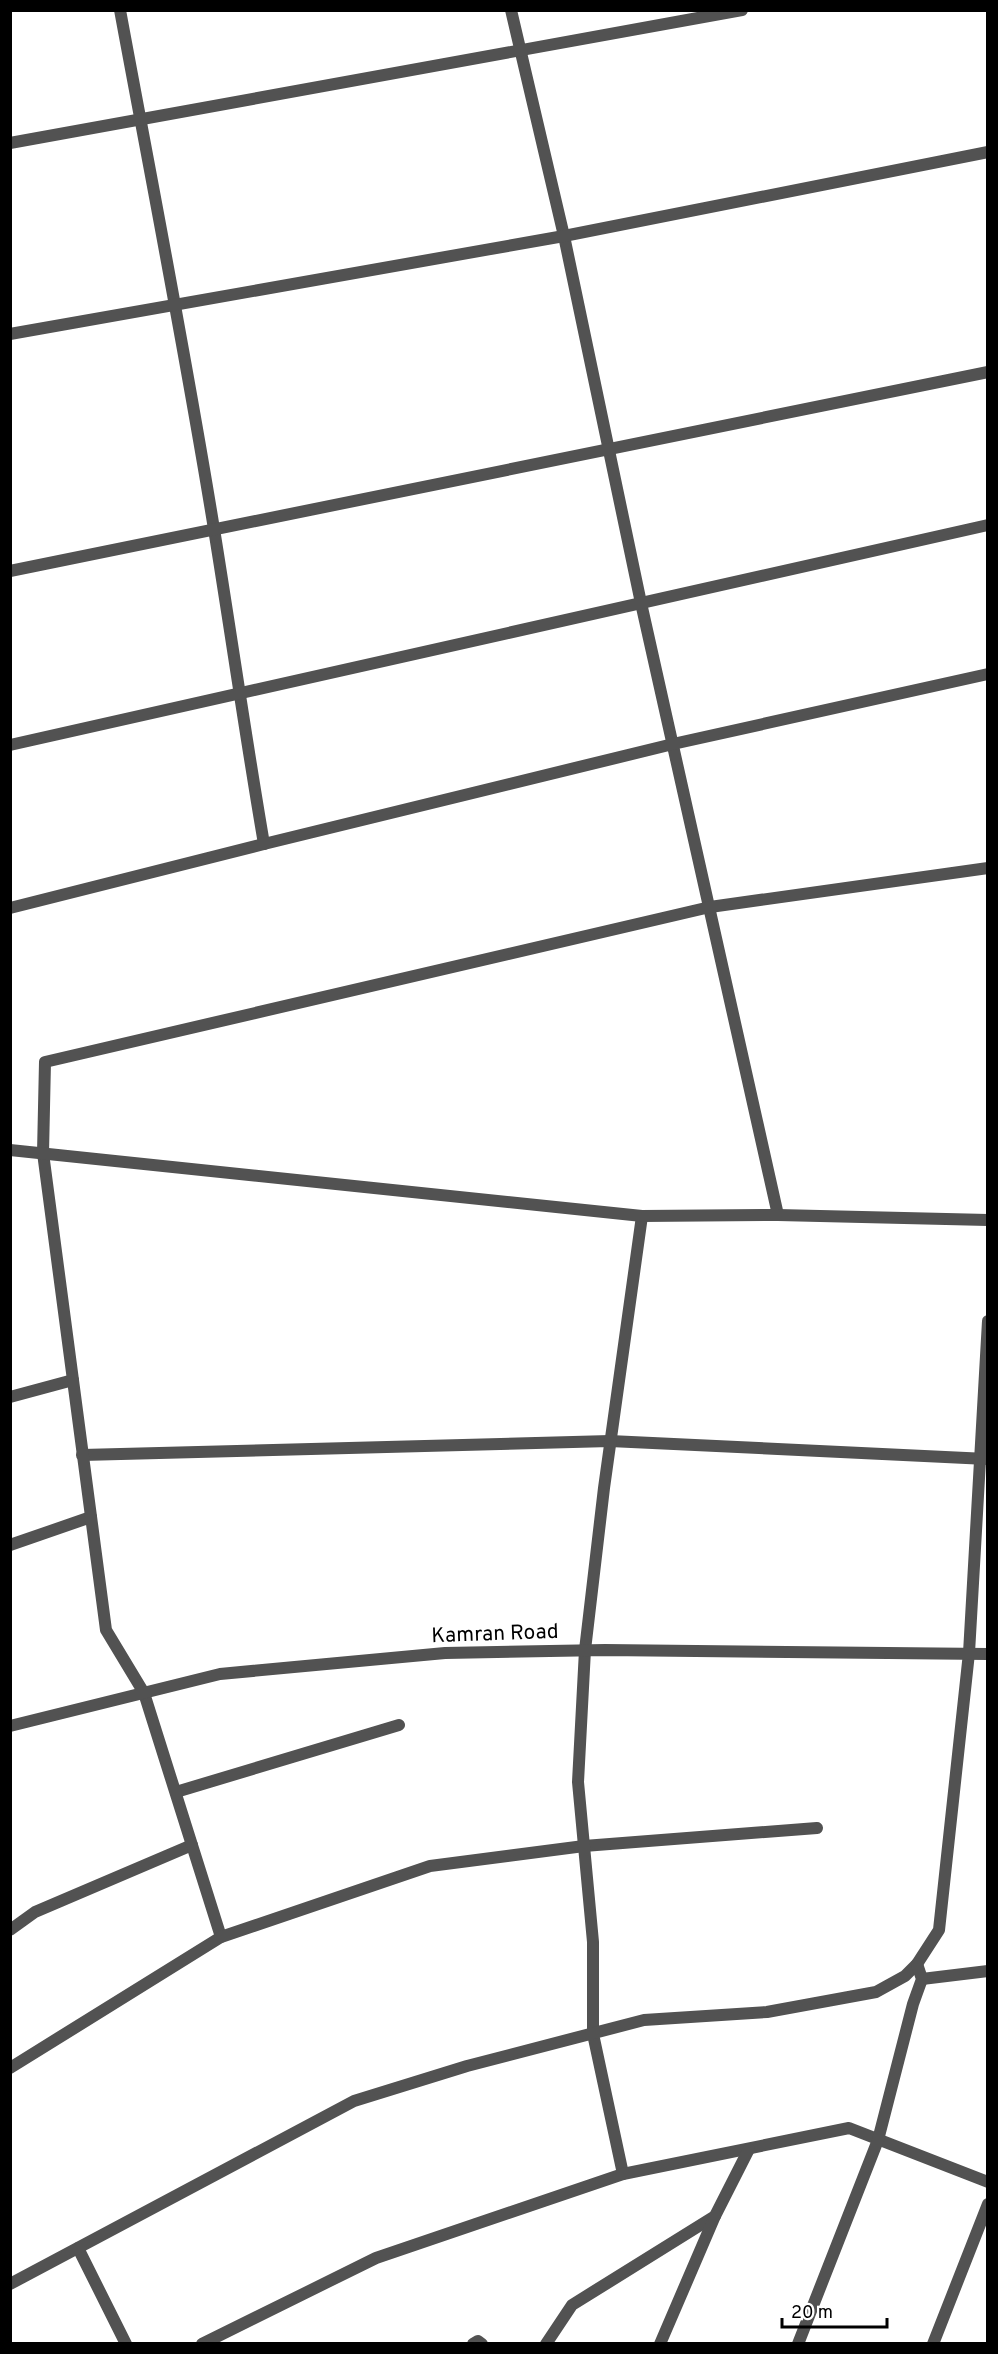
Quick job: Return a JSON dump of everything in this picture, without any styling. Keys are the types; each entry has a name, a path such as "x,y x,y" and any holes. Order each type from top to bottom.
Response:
{"street":[{"path":"120,10 214,530 238,694 264,844"},
{"path":"512,10 564,236 641,603 778,1215"},
{"path":"10,143 742,10"},
{"path":"10,334 564,236 987,152"},
{"path":"10,571 987,372"},
{"path":"10,745 987,525"},
{"path":"10,908 673,744 987,674"},
{"path":"221,1936 144,1693 106,1630 43,1153 45,1062 710,907 987,868"},
{"path":"10,1150 642,1216 778,1215 987,1220"},
{"path":"623,2174 593,2034 593,1942 578,1782 585,1650 610,1441 642,1216"},
{"path":"10,2284 354,2101 467,2066 644,2020 767,2012 876,1992 905,1976 917,1964 939,1930 969,1653 984,1459 987,1321"},
{"path":"10,1397 73,1380"},
{"path":"82,1455 610,1441 984,1459"},
{"path":"10,1545 91,1518"},
{"name":"Kamran Road","path":"10,1726 220,1674 445,1653 585,1650 987,1653"},
{"path":"176,1792 399,1725"},
{"path":"10,2068 221,1936 430,1866 584,1846 817,1828"},
{"path":"10,1929 35,1912 192,1845"},
{"path":"798,2343 878,2140 913,2004 922,1979 917,1964"},
{"path":"922,1979 987,1971"},
{"path":"202,2343 376,2258 623,2174 849,2128 987,2182"},
{"path":"660,2343 715,2216 749,2149"},
{"path":"933,2343 987,2204"},
{"path":"546,2343 572,2305 715,2216"},
{"path":"78,2248 126,2343"},
{"path":"473,2343 478,2341 482,2343"}]}
